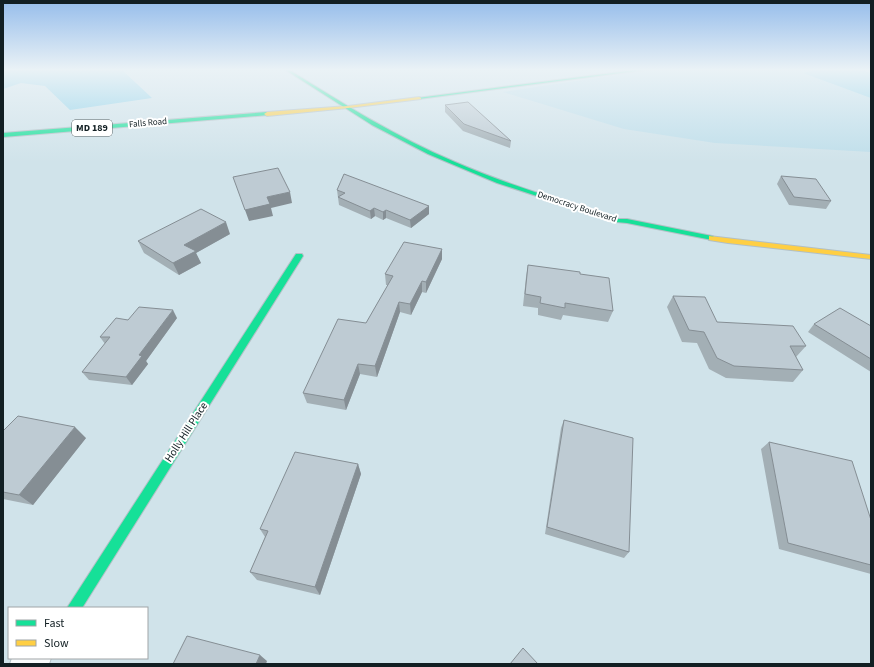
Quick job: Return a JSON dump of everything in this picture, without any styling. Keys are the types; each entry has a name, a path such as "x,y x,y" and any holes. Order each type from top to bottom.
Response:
{"main road":[{"name":"Democracy Boulevard","path":"337,100 398,138 452,163 549,199 618,221 627,221 728,242 871,257"},
{"name":"Falls Road","path":"3,135 348,107 403,100"},
{"name":"Holly Hill Place","path":"75,607 299,256"}],"shaded area":[{"path":"60,100 137,100 70,110"},
{"path":"530,100 871,100 871,152 715,143 624,129"}],"building":[{"path":"468,102 511,141 464,124 445,105"},
{"path":"278,168 290,192 267,197 270,204 245,210 233,177"},
{"path":"344,174 429,206 410,220 386,210 383,212 374,208 370,211 338,197 345,193 337,190"},
{"path":"781,176 816,179 831,201 794,197"},
{"path":"201,209 226,222 184,245 196,251 173,263 138,241"},
{"path":"404,242 442,249 426,282 422,281 410,304 399,302 375,366 358,364 344,400 303,393 338,319 366,323 393,276 385,274"},
{"path":"528,265 580,272 580,274 609,278 613,311 565,303 565,308 540,303 541,297 525,294"},
{"path":"673,296 705,297 717,322 793,326 806,346 790,346 803,370 734,366 717,358 704,332 689,330"},
{"path":"139,307 173,310 139,355 142,356 126,377 82,372 110,337 100,337 116,318 128,320"},
{"path":"840,308 871,326 871,359 814,324"},
{"path":"18,416 75,427 19,495 3,492 3,431"},
{"path":"564,420 633,438 629,552 547,527"},
{"path":"769,442 852,461 871,520 871,565 788,543"},
{"path":"295,452 358,464 315,587 250,572 268,531 260,529"},
{"path":"187,636 260,655 256,664 173,664"},
{"path":"523,648 538,664 510,664"}],"traffic: fast":[{"path":"334,100 411,144 476,173 618,221 627,221 712,238"},
{"path":"3,135 267,114"},
{"path":"75,607 299,256"}],"traffic: slow":[{"path":"267,114 348,107 402,100"},
{"path":"712,238 871,257"}]}
